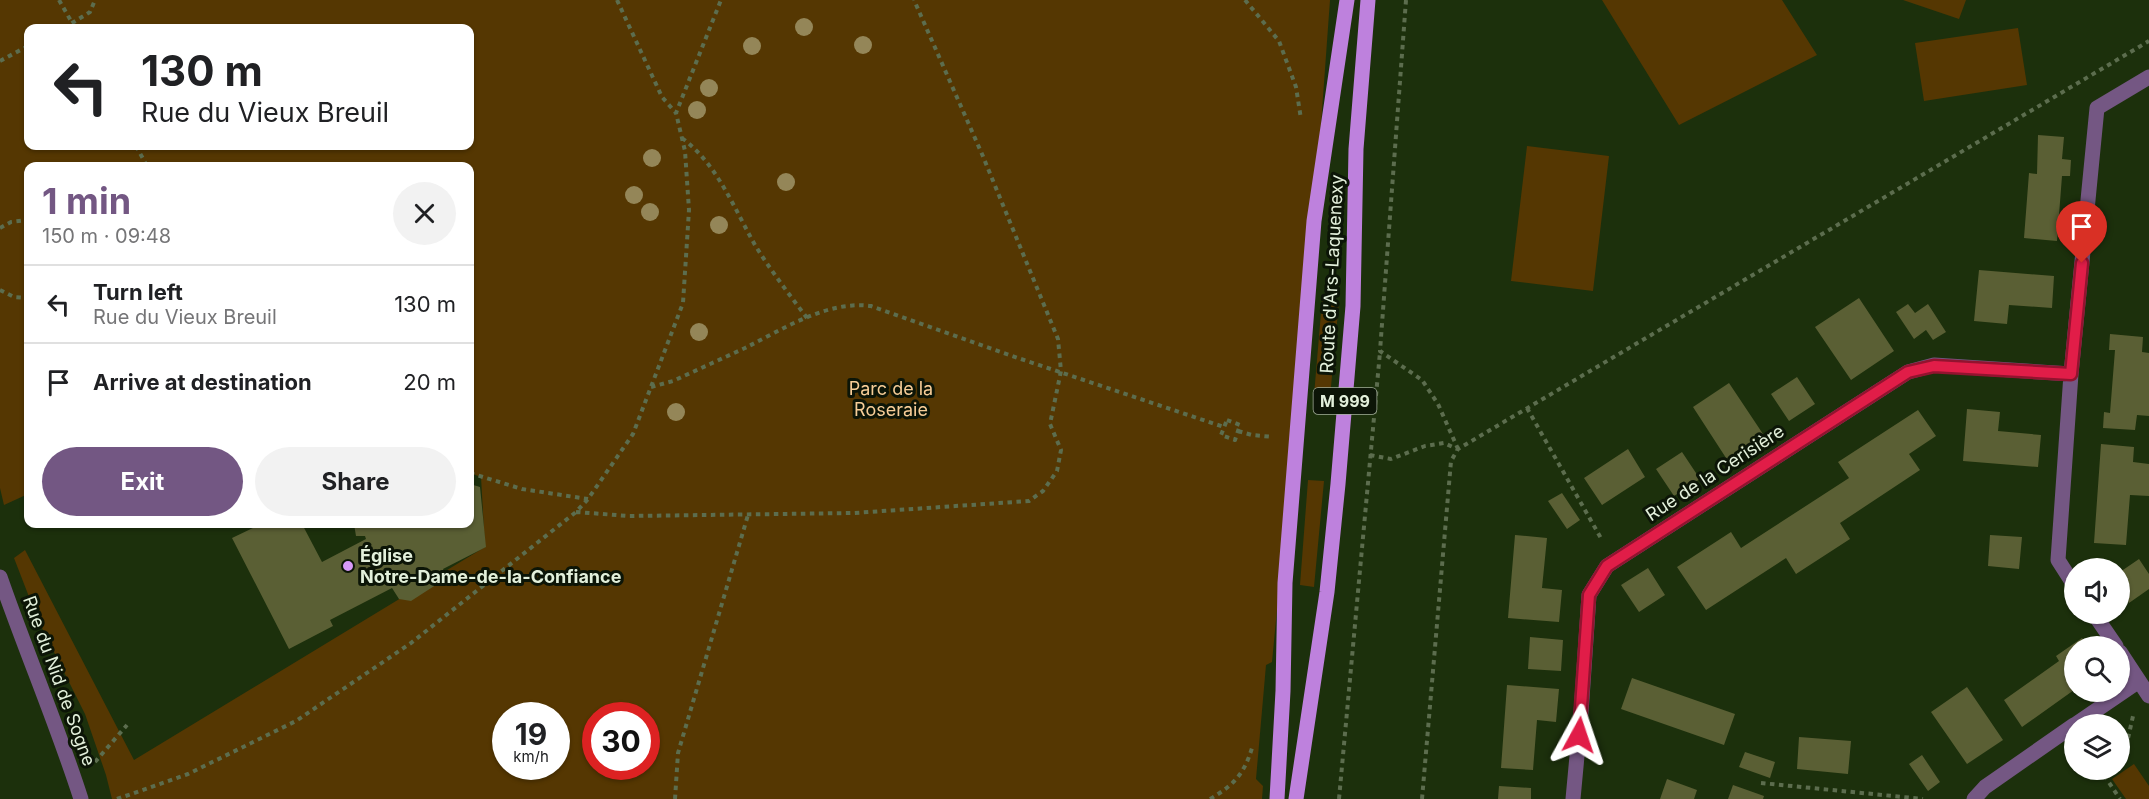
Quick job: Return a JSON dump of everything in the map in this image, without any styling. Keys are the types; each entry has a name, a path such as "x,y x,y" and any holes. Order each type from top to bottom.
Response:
{"main road":[{"name":"Route d'Ars-Laquenexy","path":"1277,799 1283,691 1285,583 1314,221 1347,0"},
{"name":"Route d'Ars-Laquenexy","path":"1296,799 1327,592 1340,453 1353,306 1356,149 1368,0"}],"street":[{"path":"2064,569 2058,560 2071,374 2097,108 2149,77"},
{"name":"Rue de la Cerisière","path":"1573,799 1589,595 1607,566 1908,372 1934,366 2071,374"},
{"name":"Rue du Nid de Sogne","path":"0,577 59,732 79,793"},
{"path":"2130,667 2149,696"},
{"path":"2091,714 2139,681"},
{"path":"1974,799 1984,787 2064,732"}],"path":[{"path":"59,0 73,24"},
{"path":"76,24 90,12 95,0"},
{"path":"117,799 188,774 296,721 411,644 576,512 588,499 633,434 683,303 689,210 682,138 676,113 662,97 617,0"},
{"path":"676,113 721,0"},
{"path":"576,512 629,516 854,513 1029,501 1043,491 1057,471 1061,450 1050,424 1061,371 1058,339 914,0"},
{"path":"1340,799 1380,351 1406,0"},
{"path":"1422,799 1451,461 1458,449 2149,40"},
{"path":"0,61 24,48"},
{"path":"682,138 692,145 713,170 770,268 807,318"},
{"path":"0,228 11,222 24,220"},
{"path":"0,290 14,297 24,298"},
{"path":"651,387 673,381 807,318 837,308 859,304 872,306 1224,427"},
{"path":"1380,351 1422,380 1438,404 1458,449"},
{"path":"1527,408 1614,562"},
{"path":"1227,420 1240,425 1234,440 1221,435 1224,427 1227,420"},
{"path":"1238,431 1252,435 1277,437"},
{"path":"1370,455 1391,459 1425,446 1444,443 1458,449"},
{"path":"474,474 522,489 588,499"},
{"path":"675,799 678,753 748,515"},
{"path":"2130,726 2139,681"},
{"path":"79,793 127,724"},
{"path":"2107,780 2120,799"},
{"path":"1761,783 1923,799"}],"green space":[{"name":"Parc de la Roseraie","path":"0,0 1330,0 1314,221 1272,662 1266,665 1256,779 1263,786 1262,799 112,799 85,714 38,620 14,558 25,550 134,760 485,547 481,477 474,474 474,162 24,162 24,496 4,505 0,488"},
{"path":"1602,0 1782,0 1817,55 1679,125"},
{"path":"1903,0 1966,0 1959,19"},
{"path":"2018,28 2027,85 1924,101 1915,43"},
{"path":"1527,146 1609,156 1593,291 1511,281"},
{"path":"1322,301 1339,301 1329,408 1313,407"},
{"path":"1308,480 1324,481 1314,587 1300,585"},
{"path":"2134,764 2149,786 2149,799 2126,799 2113,780 2130,780 2130,767"}],"building":[{"path":"2038,135 2064,137 2062,159 2071,160 2070,176 2062,176 2057,241 2024,238 2029,173 2037,174"},
{"path":"1979,270 2054,276 2052,308 2009,305 2007,324 1974,321"},
{"path":"1859,298 1894,351 1851,380 1815,327"},
{"path":"1908,304 1915,313 1928,304 1946,332 1933,340 1926,330 1914,339 1896,312"},
{"path":"2110,334 2143,337 2142,352 2149,353 2149,416 2137,415 2135,430 2103,428 2104,412 2110,413 2115,350 2109,350"},
{"path":"1797,377 1815,404 1789,421 1771,394"},
{"path":"1729,383 1765,437 1728,461 1693,407"},
{"path":"1967,409 2000,412 1998,431 2041,435 2038,467 1963,461"},
{"path":"1918,410 1936,436 1909,454 1920,470 1840,523 1850,539 1796,574 1786,558 1706,610 1677,567 1731,532 1741,548 1849,478 1838,462"},
{"path":"2101,444 2134,447 2133,462 2149,464 2149,496 2130,495 2126,545 2094,543"},
{"path":"1628,449 1645,477 1602,505 1584,478"},
{"path":"1682,452 1700,479 1674,496 1656,469"},
{"name":"Église Notre-Dame-de-la-Confiance","path":"474,485 480,487 486,547 443,569 445,574 442,581 411,601 399,599 392,588 330,620 333,626 289,649 232,538 253,528 304,528 322,562 366,539 365,536 356,536 355,528 474,528"},
{"path":"1562,493 1580,520 1567,529 1548,501"},
{"path":"1515,535 1547,538 1542,588 1562,590 1559,622 1508,618"},
{"path":"1990,535 2022,537 2019,569 1988,566"},
{"path":"2139,559 2149,574 2149,589 2130,602 2130,565"},
{"path":"1648,568 1665,595 1639,612 1621,585"},
{"path":"1530,637 1563,640 1561,671 1528,669"},
{"path":"2064,650 2064,697 2022,727 2004,700 2059,661 2056,656"},
{"path":"1632,678 1735,714 1724,745 1621,709"},
{"path":"1507,685 1559,689 1556,722 1537,720 1533,770 1501,768"},
{"path":"1967,687 2003,740 1967,764 1931,712"},
{"path":"1799,737 1851,741 1848,774 1797,769"},
{"path":"1745,752 1775,762 1770,778 1739,767"},
{"path":"1922,755 1940,782 1928,791 1909,764"},
{"path":"1667,779 1697,790 1694,799 1660,799"},
{"path":"1733,785 1764,796 1763,799 1728,799"},
{"path":"1499,786 1531,788 1531,799 1498,799"}],"place":[{"name":"Église Notre-Dame-de-la-Confiance","path":"348,566"}],"route":[{"path":"1579,735 1589,595 1607,566 1908,372 1934,366 2071,374 2082,263"}]}
